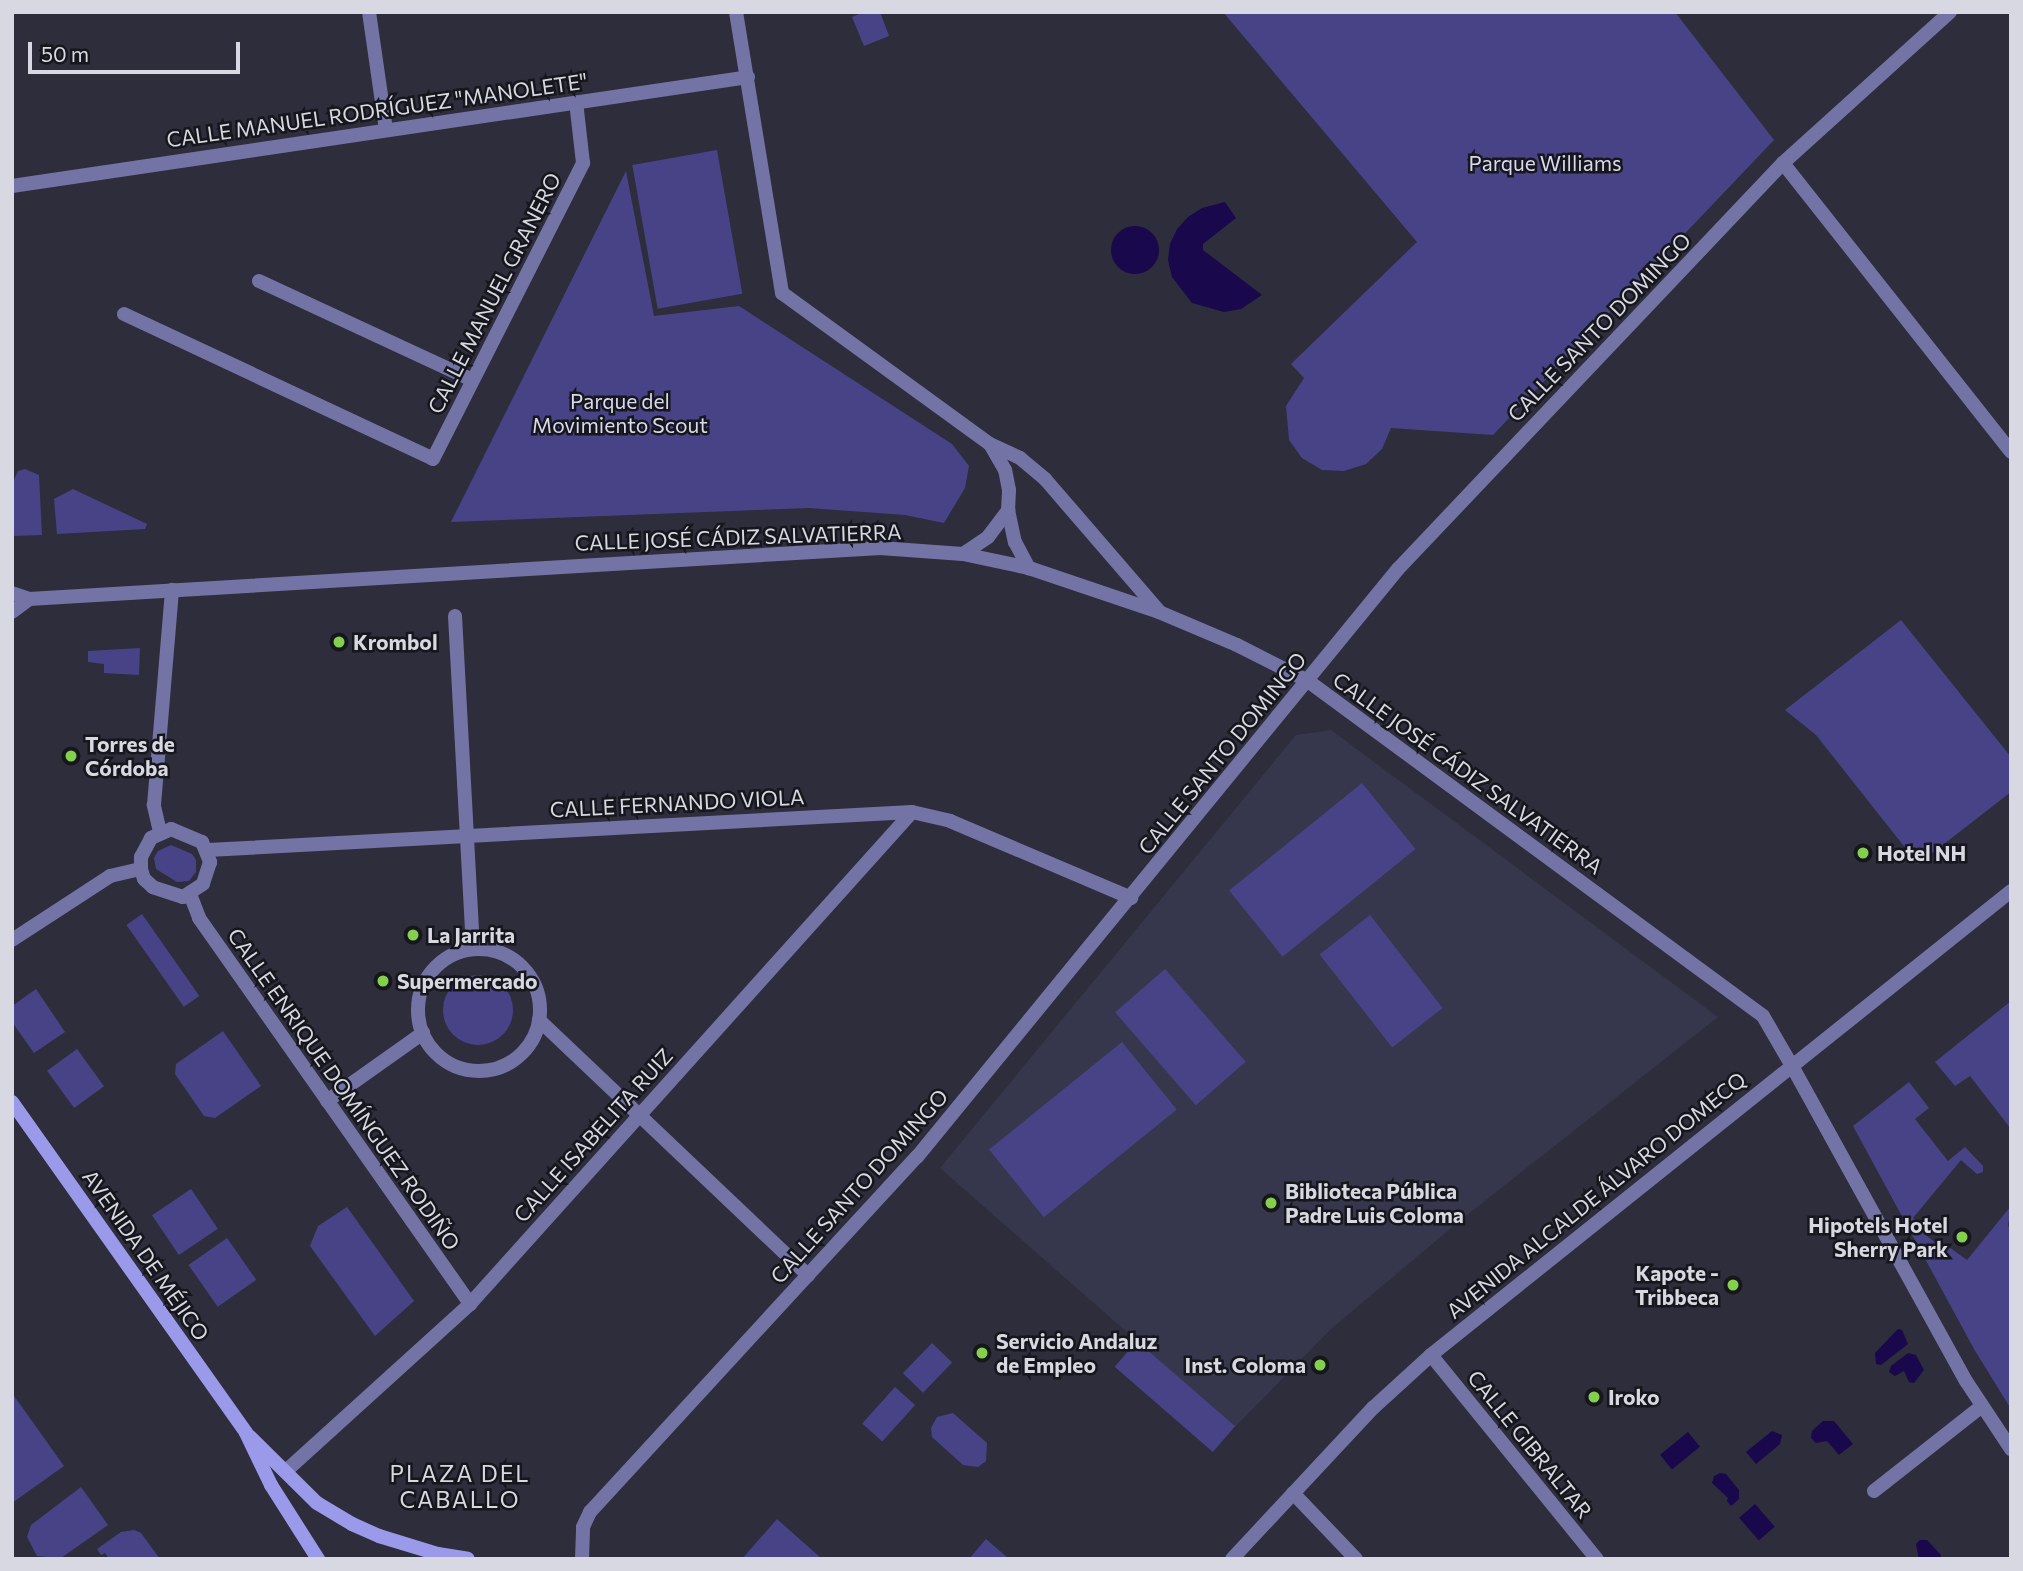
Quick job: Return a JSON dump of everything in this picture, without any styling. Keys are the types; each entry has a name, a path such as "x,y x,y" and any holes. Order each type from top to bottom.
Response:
{"main road":[{"name":"AVENIDA DE MÉJICO","path":"12,1102 246,1433"},
{"path":"246,1433 287,1470 317,1503 352,1524 390,1540 468,1559"},
{"path":"246,1433 271,1485 318,1559"}],"street":[{"path":"369,12 386,130"},
{"path":"736,12 782,293 989,444 1020,458 1045,479 1159,612"},
{"name":"CALLE SANTO DOMINGO","path":"582,1559 583,1528 590,1512 917,1157 1398,569 1783,163 1950,12"},
{"name":"CALLE MANUEL RODRÍGUEZ \"MANOLETE\"","path":"12,186 748,76"},
{"name":"CALLE MANUEL GRANERO","path":"124,314 433,459 583,163 576,102"},
{"path":"1783,163 2011,452"},
{"path":"259,281 472,380"},
{"path":"989,444 1005,470 1009,490 1008,510 1015,542 1029,568"},
{"path":"963,554 988,537 1008,510"},
{"name":"CALLE JOSÉ CÁDIZ SALVATIERRA","path":"12,593 29,599 880,548 963,554 1029,568 1159,612 1237,645 1308,681 1763,1016 1982,1406 2011,1449"},
{"path":"160,832 154,805 172,590"},
{"path":"12,612 29,599"},
{"path":"455,616 473,949"},
{"name":"CALLE FERNANDO VIOLA","path":"208,850 912,812 950,821 1131,898"},
{"name":"CALLE ISABELITA RUIZ","path":"287,1470 470,1304 912,812"},
{"path":"179,830 202,842 208,850 209,874 203,884 190,894 183,897 170,895 144,879 141,869 145,847 160,832 179,830"},
{"path":"12,940 110,876 141,869"},
{"name":"AVENIDA ALCALDE ÁLVARO DOMECQ","path":"1232,1559 1373,1408 1431,1355 2011,891"},
{"name":"CALLE ENRIQUE DOMÍNGUEZ RODIÑO","path":"190,894 199,918 470,1304"},
{"path":"473,949 494,951 512,958 528,972 537,990 539,1020 528,1048 513,1061 495,1069 474,1071 455,1066 438,1056 423,1033 418,1001 424,982 437,966 453,954 473,949"},
{"path":"539,1020 808,1275"},
{"path":"327,1101 423,1033"},
{"name":"CALLE GIBRALTAR","path":"1431,1355 1597,1559"},
{"path":"1874,1491 1982,1406"},
{"path":"1293,1493 1356,1559"}],"shaded area":[{"path":"1225,202 1236,218 1203,244 1203,250 1262,295 1241,309 1224,312 1192,303 1172,277 1168,260 1170,244 1177,229 1188,217 1202,208"},
{"path":"1135,226 1144,227 1152,233 1158,241 1158,259 1152,267 1144,273 1135,274 1126,273 1118,267 1112,259 1111,250 1112,241 1118,233 1126,227"},
{"path":"1331,730 1718,1017 1462,1219 1332,1328 1235,1427 940,1168 1296,735"},
{"path":"1898,1329 1902,1330 1908,1344 1881,1365 1876,1364 1875,1353"},
{"path":"1908,1353 1916,1355 1924,1370 1914,1383 1909,1382 1904,1371 1895,1376 1889,1372 1891,1366"},
{"path":"1823,1421 1834,1421 1853,1444 1839,1455 1827,1441 1816,1443 1811,1438 1812,1431"},
{"path":"1772,1431 1782,1435 1780,1444 1756,1464 1746,1452"},
{"path":"1688,1432 1700,1447 1672,1469 1660,1455"},
{"path":"1726,1474 1739,1490 1739,1499 1731,1506 1728,1498 1712,1483 1714,1476"},
{"path":"1755,1504 1775,1527 1759,1540 1739,1518"},
{"path":"1920,1540 1927,1540 1941,1555 1940,1559 1919,1559 1916,1544"}],"green space":[{"path":"864,12 880,12 889,36 864,46 852,17"},
{"name":"Parque Williams","path":"1223,12 1675,12 1774,140 1493,435 1391,428 1382,449 1366,464 1344,471 1322,470 1302,458 1289,440 1286,406 1304,378 1291,364 1417,242"},
{"path":"717,150 742,294 658,309 632,165"},
{"name":"Parque del Movimiento Scout","path":"626,171 654,316 739,306 952,444 969,466 965,488 944,523 905,515 809,508 451,522"},
{"path":"25,469 39,475 42,535 12,536 12,484 18,471"},
{"path":"73,489 147,524 145,529 57,534 54,499"},
{"path":"1901,620 2011,757 2011,792 1918,864 1816,735 1785,710"},
{"path":"140,648 139,675 104,673 104,664 88,662 88,651"},
{"path":"1362,783 1415,849 1283,957 1229,891"},
{"path":"171,845 192,854 196,860 196,872 189,881 177,882 156,869 154,858 158,851"},
{"path":"142,914 199,996 184,1007 126,925"},
{"path":"1370,915 1443,1008 1392,1047 1320,954"},
{"path":"1165,969 1246,1062 1196,1105 1115,1012"},
{"path":"478,975 503,985 513,1010 503,1035 478,1045 453,1035 443,1010 453,985"},
{"path":"36,989 65,1032 34,1053 12,1022 12,1006"},
{"path":"2011,1001 2011,1129 1970,1076 1955,1086 1935,1062"},
{"path":"223,1031 261,1086 215,1118 204,1116 175,1074 176,1064"},
{"path":"1122,1042 1177,1110 1044,1217 989,1150"},
{"path":"77,1049 104,1086 74,1108 47,1071"},
{"path":"1909,1082 1929,1108 1915,1119 1948,1161 1965,1147 1983,1166 1983,1172 1977,1174 1961,1160 1913,1218 1930,1231 1927,1236 1946,1251 1949,1247 1967,1260 2011,1206 2008,1226 2011,1228 2011,1409 1974,1349 1853,1126"},
{"path":"191,1189 218,1229 179,1255 152,1215"},
{"path":"347,1207 414,1301 375,1336 310,1246 318,1226"},
{"path":"227,1238 256,1280 218,1307 188,1265"},
{"path":"1137,1341 1235,1426 1213,1452 1115,1367"},
{"path":"932,1343 952,1362 923,1393 903,1373"},
{"path":"895,1387 915,1405 882,1441 862,1423"},
{"path":"12,1393 64,1466 12,1503"},
{"path":"953,1413 987,1443 986,1461 978,1467 963,1465 932,1437 931,1428 937,1417"},
{"path":"81,1487 108,1525 61,1558 37,1556 27,1537 31,1525"},
{"path":"777,1519 822,1559 742,1559"},
{"path":"134,1530 141,1533 160,1559 109,1559 97,1549 121,1532"},
{"path":"986,1539 1009,1559 969,1559"}],"place":[{"name":"Krombol","path":"339,642"},
{"name":"Torres de Córdoba","path":"71,756"},
{"name":"Hotel NH","path":"1863,853"},
{"name":"La Jarrita","path":"413,935"},
{"name":"Supermercado","path":"383,981"},
{"name":"Biblioteca Pública Padre Luis Coloma","path":"1271,1203"},
{"name":"Hipotels Hotel Sherry Park","path":"1962,1237"},
{"name":"Kapote - Tribbeca","path":"1733,1285"},
{"name":"Servicio Andaluz de Empleo","path":"982,1353"},
{"name":"Inst. Coloma","path":"1320,1365"},
{"name":"Iroko","path":"1594,1397"}],"district":[{"name":"PLAZA DEL CABALLO","path":"460,1486"}]}
